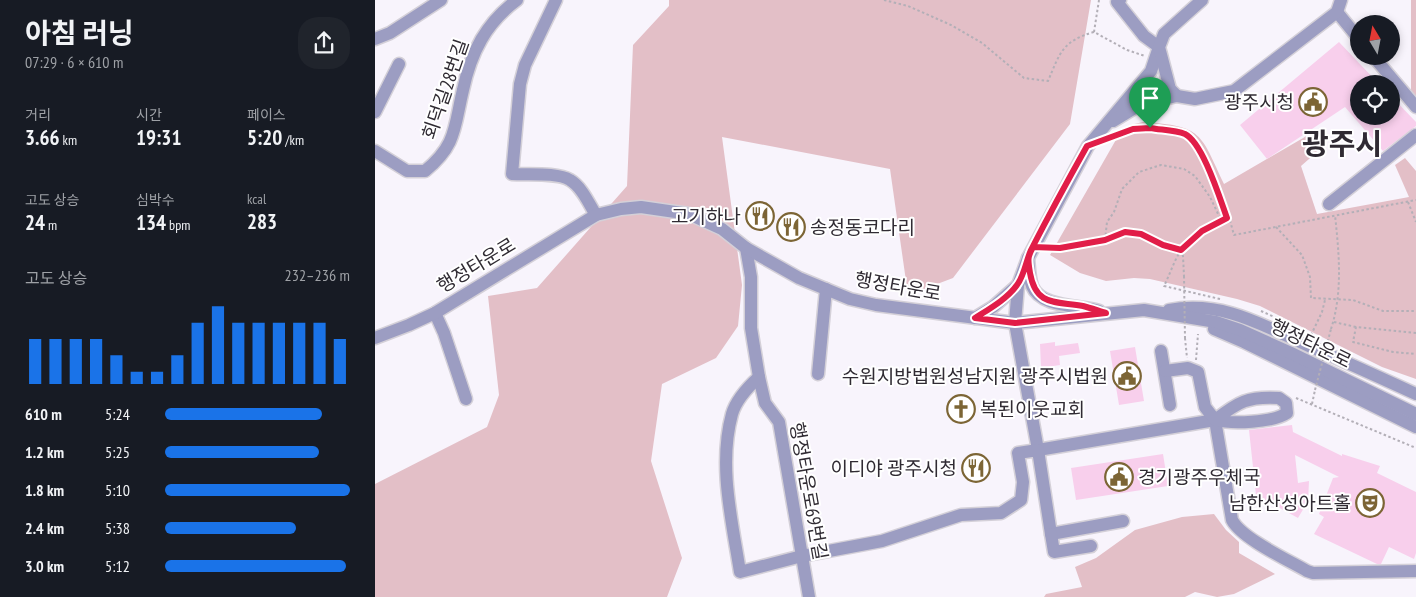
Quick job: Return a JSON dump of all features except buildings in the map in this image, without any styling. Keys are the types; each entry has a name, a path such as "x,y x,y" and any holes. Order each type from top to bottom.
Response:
{"street":[{"path":"375,39 391,33 441,0"},
{"name":"회덕길28번길","path":"375,151 407,171 425,171 441,158 456,128 471,59 489,24 517,0"},
{"path":"556,0 525,65 520,84 512,174 560,176 571,180 579,187 596,215"},
{"path":"1119,0 1117,2 1144,36 1159,47 1170,89 1177,96"},
{"path":"1091,546 1054,552 1015,323 1018,285 1030,252 1087,146 1151,71 1164,34 1201,0"},
{"path":"1104,126 1141,104 1177,96 1195,99 1234,91 1339,6 1350,24"},
{"path":"375,112 399,64"},
{"path":"1381,65 1416,107"},
{"path":"1332,210 1416,135"},
{"name":"행정타운로","path":"375,338 435,313 596,215 621,209 641,207 689,214 722,230 746,248 799,278 850,299 876,305 1015,323 1144,310 1216,322 1240,330 1416,414"},
{"name":"행정타운로69번길","path":"746,248 751,287 751,328 759,377 765,402 779,422 809,597"},
{"path":"1030,252 1032,286 1041,297 1059,304 1083,306 1106,313"},
{"path":"975,318 993,307 1018,285"},
{"path":"818,374 826,289"},
{"path":"1162,312 1188,307 1201,307 1258,322 1416,394"},
{"path":"1162,312 1237,339 1416,426"},
{"path":"435,313 444,333 466,399"},
{"path":"1161,351 1170,405"},
{"path":"1165,371 1188,368 1198,372 1205,407 1215,420 1232,520 1238,529 1307,571 1416,571"},
{"path":"759,377 745,390 733,413 726,451 729,500 740,572 802,556 882,541 961,515 1001,513 1021,500 1023,482 1018,454 1278,410"},
{"path":"1279,398 1286,403 1287,413 1279,417 1235,423 1215,420 1236,403 1246,400 1279,398"},
{"path":"1051,534 1123,521"}],"path":[{"path":"884,0 908,6 951,25 982,43 1024,78 1047,81 1062,50 1076,37 1094,32 1127,50 1155,60"},
{"path":"1094,32 1099,0"},
{"path":"1087,146 1141,128 1184,134 1195,143 1199,150 1211,175 1227,218 1229,217 1234,235 1276,227 1332,210 1416,200"},
{"path":"1105,240 1107,222 1114,212 1122,189 1139,172 1161,166 1184,169 1195,176 1210,197 1221,220"},
{"path":"1408,202 1416,222"},
{"path":"1312,404 1334,322 1338,299 1339,267 1332,210"},
{"path":"1164,286 1181,250 1202,231 1227,218"},
{"path":"1276,227 1302,255 1310,277 1309,296 1313,299 1353,300 1383,311 1416,310"},
{"path":"1030,252 1105,240 1118,234 1131,232 1141,234 1163,245 1181,250"},
{"path":"1181,250 1185,276 1185,338"},
{"path":"1311,335 1322,312 1325,299"},
{"path":"1334,322 1356,327 1416,333"},
{"path":"1356,327 1353,342 1393,352 1416,354"},
{"path":"1196,363 1198,334"}],"shaded area":[{"path":"669,0 1091,0 1070,124 953,278 908,295 890,169 722,137 742,285 738,326 716,358 662,384 651,461 682,558 667,597 375,597 375,484 487,427 499,395 488,296 537,288 627,186 633,45 669,6"},
{"path":"1411,0 1416,0 1416,97 1411,91"},
{"path":"1143,122 1178,126 1197,135 1210,153 1224,184 1310,134 1317,152 1301,166 1317,214 1409,197 1395,165 1405,158 1416,171 1416,379 1382,367 1260,306 1150,279 1134,278 1106,281 1080,273 1050,255 1121,131 1130,125"},
{"path":"1214,514 1226,530 1239,542 1239,553 1275,574 1234,594 1217,597 1195,592 1185,597 1044,597 1046,594 1082,587 1075,567 1096,558 1135,530 1182,517"}],"place":[{"name":"광주시청","path":"1313,102"},
{"name":"고기하나","path":"760,216"},
{"name":"송정동코다리","path":"791,227"},
{"name":"수원지방법원성남지원 광주시법원","path":"1127,376"},
{"name":"복된이웃교회","path":"961,409"},
{"name":"이디야 광주시청","path":"976,468"},
{"name":"경기광주우체국","path":"1119,477"},
{"name":"남한산성아트홀","path":"1370,503"}],"district":[{"name":"광주시","path":"1342,143"}],"route":[{"path":"1150,128 1133,129 1087,146 1027,258 1018,285 993,307 975,318 1015,323 1106,313 1083,306 1059,304 1041,297 1032,286 1027,258 1033,247 1060,248 1083,242 1105,240 1125,232 1141,234 1163,245 1181,250 1202,231 1227,218 1211,175 1195,143 1184,134 1150,128"}]}
